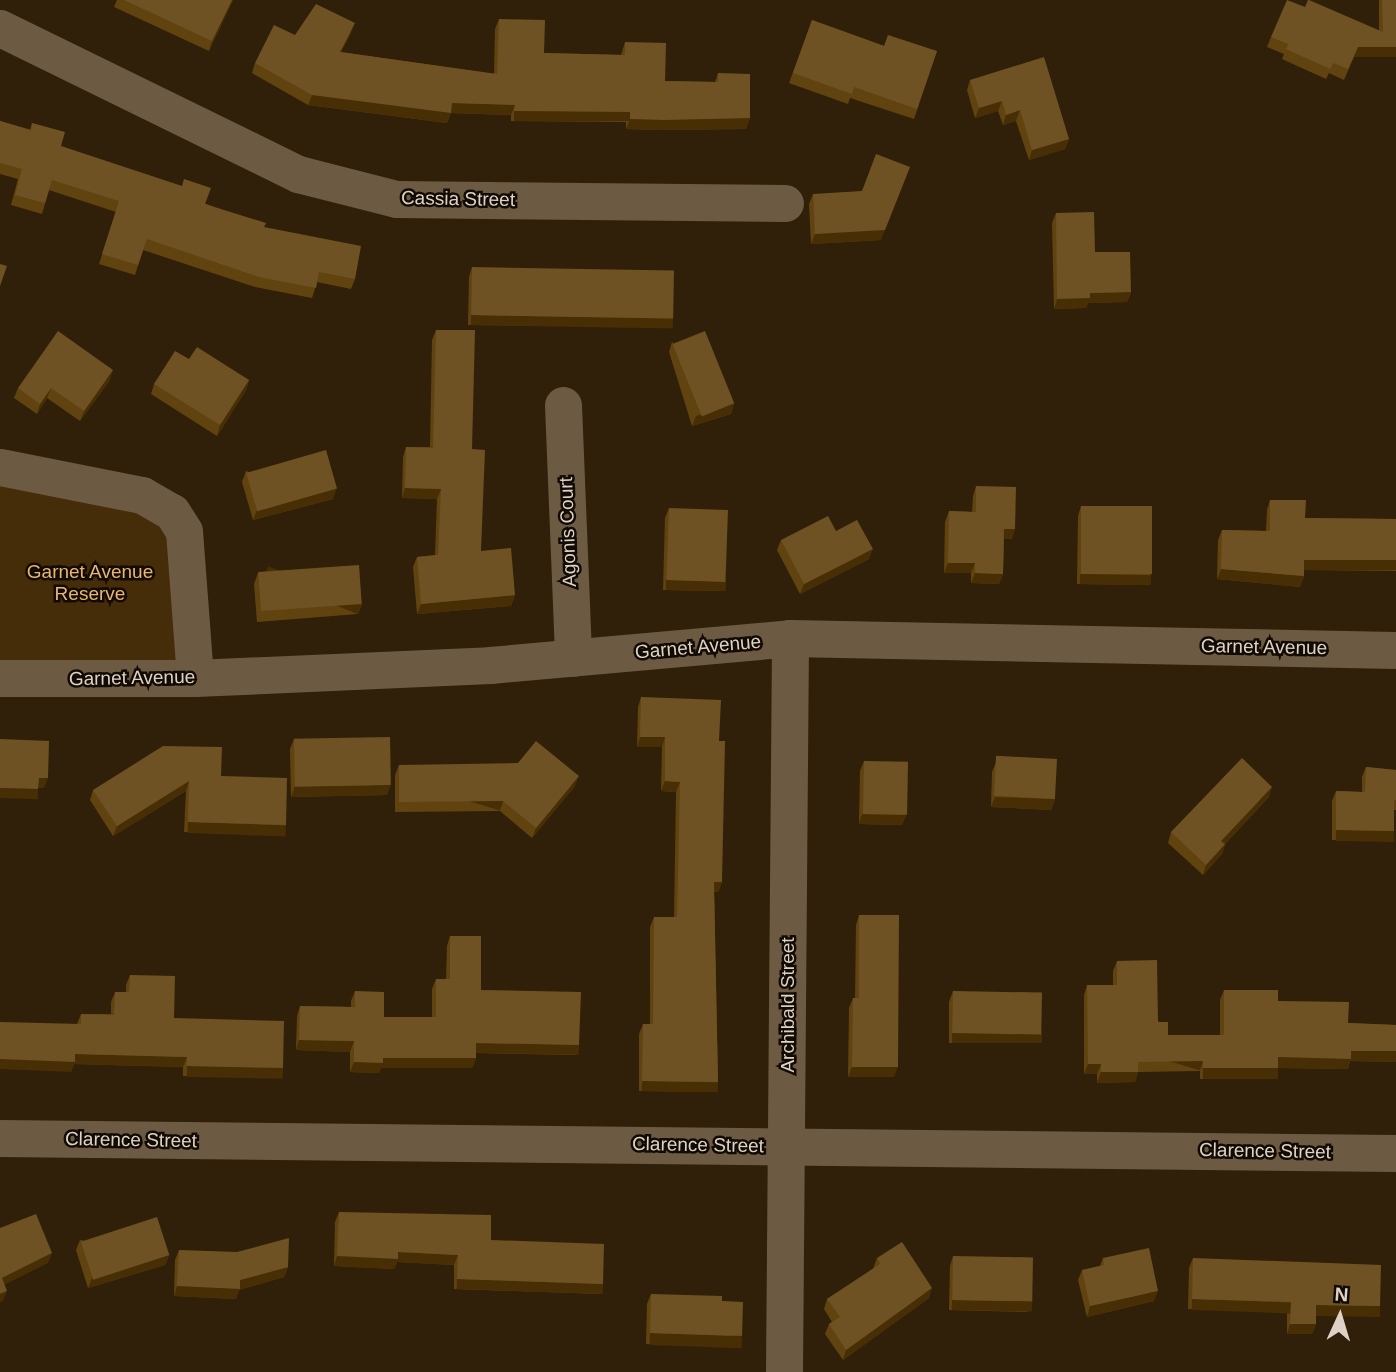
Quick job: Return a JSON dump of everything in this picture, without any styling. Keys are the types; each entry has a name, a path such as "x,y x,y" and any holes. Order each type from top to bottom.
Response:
{"street":[{"name":"Cassia Street","path":"0,28 298,173 396,199 785,202"},
{"name":"Agonis Court","path":"563,405 573,658"},
{"path":"0,467 142,495 172,512 184,531 195,678"},
{"name":"Garnet Avenue","path":"0,678 195,678 573,658 790,638 1396,650"},
{"name":"Archibald Street","path":"784,1372 790,638"},
{"name":"Clarence Street","path":"0,1138 1396,1153"}],"green space":[{"name":"Garnet Avenue Reserve","path":"0,477 165,519 185,669 0,667"}],"building":[{"path":"124,0 232,0 212,41"},
{"path":"1287,0 1305,7 1309,0 1383,32 1382,0 1396,0 1396,47 1358,47 1348,69 1333,63 1330,69 1286,49 1288,44 1271,37"},
{"path":"316,4 355,23 340,52 497,74 499,19 545,20 544,53 625,55 625,42 666,43 665,81 718,82 718,73 750,74 750,118 630,119 630,112 514,111 515,105 452,103 451,113 312,95 255,63 274,25 295,35"},
{"path":"812,20 884,46 888,35 937,51 917,109 854,87 852,94 793,73"},
{"path":"1044,57 1069,139 1032,150 1020,110 1006,115 1002,101 979,108 970,80"},
{"path":"0,121 31,130 32,123 65,132 61,146 182,186 184,179 211,188 205,204 266,223 264,227 361,246 355,279 319,272 316,288 259,277 147,239 138,265 102,254 119,201 52,180 45,203 15,195 22,169 0,163"},
{"path":"876,154 910,167 885,230 815,234 813,194 862,191"},
{"path":"1094,212 1095,252 1130,252 1131,292 1090,293 1090,298 1057,299 1056,213"},
{"path":"0,264 7,266 0,286"},
{"path":"472,267 674,271 673,319 471,315"},
{"path":"436,330 475,330 472,449 485,450 481,551 511,548 515,595 421,604 417,557 438,555 441,489 405,488 406,447 433,448"},
{"path":"58,331 113,370 84,411 51,388 40,404 18,388"},
{"path":"705,331 734,403 702,416 673,344"},
{"path":"197,347 249,380 220,425 154,384 175,351 189,359"},
{"path":"326,450 337,488 257,511 246,473"},
{"path":"976,486 1016,487 1015,529 1004,529 1003,574 975,573 975,563 948,563 949,511 976,512"},
{"path":"1270,500 1306,500 1305,518 1396,519 1396,560 1304,560 1304,576 1221,569 1222,530 1270,531"},
{"path":"1081,506 1152,506 1152,574 1081,574"},
{"path":"669,508 728,510 725,582 666,580"},
{"path":"828,516 836,531 857,520 873,549 804,584 781,540"},
{"path":"359,565 362,604 261,611 258,572"},
{"path":"641,697 721,700 719,741 725,741 722,882 714,882 718,1082 642,1081 643,1024 653,1024 654,917 677,917 680,782 665,781 665,737 640,737"},
{"path":"390,737 391,785 295,787 294,739"},
{"path":"0,739 49,741 48,778 39,778 38,789 0,788"},
{"path":"536,741 579,776 536,828 503,801 399,802 399,765 518,763"},
{"path":"163,746 222,747 221,776 287,778 286,825 188,822 189,781 117,826 93,790"},
{"path":"996,756 1057,759 1055,799 994,796"},
{"path":"1242,758 1272,787 1221,841 1225,844 1206,865 1171,832"},
{"path":"864,761 908,762 907,815 863,814"},
{"path":"1366,767 1396,770 1394,831 1336,830 1336,791 1365,792"},
{"path":"859,915 899,915 898,1067 852,1067 853,998 859,998"},
{"path":"450,936 481,936 481,990 581,992 579,1045 476,1043 476,1058 383,1058 383,1063 354,1062 354,1041 299,1040 300,1006 355,1007 355,991 384,992 384,1017 436,1017 436,979 450,979"},
{"path":"1157,960 1158,1022 1168,1022 1168,1035 1224,1035 1224,990 1278,990 1278,1001 1349,1002 1348,1023 1396,1025 1396,1051 1351,1051 1351,1059 1278,1057 1278,1068 1203,1068 1203,1061 1138,1062 1138,1072 1101,1072 1101,1064 1088,1064 1087,985 1117,985 1117,961"},
{"path":"130,975 175,976 174,1018 284,1021 283,1068 187,1066 187,1057 75,1054 75,1062 0,1059 0,1022 81,1024 81,1014 114,1015 115,992 129,992"},
{"path":"953,991 1042,993 1041,1035 952,1033"},
{"path":"339,1212 491,1215 491,1240 604,1244 603,1284 457,1279 458,1255 398,1252 398,1259 337,1256"},
{"path":"36,1214 52,1253 2,1278 7,1291 0,1294 0,1228"},
{"path":"157,1217 169,1255 93,1280 81,1242"},
{"path":"289,1238 288,1267 240,1280 240,1289 177,1286 179,1250 237,1252"},
{"path":"902,1242 932,1288 846,1350 829,1324 840,1317 827,1299 880,1264 877,1258"},
{"path":"1149,1248 1158,1291 1090,1306 1082,1270 1104,1265 1103,1258"},
{"path":"953,1256 1033,1257 1032,1301 952,1300"},
{"path":"1193,1258 1381,1265 1380,1306 1316,1305 1316,1324 1290,1324 1291,1302 1192,1299"},
{"path":"651,1294 722,1296 722,1301 743,1302 742,1336 650,1333"}]}
